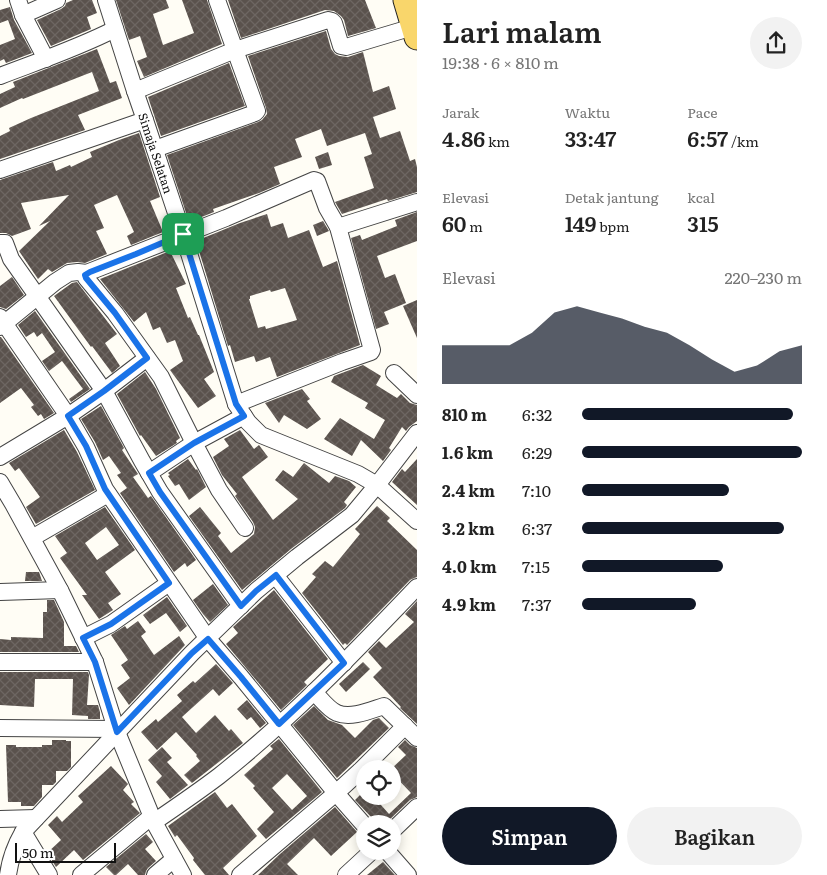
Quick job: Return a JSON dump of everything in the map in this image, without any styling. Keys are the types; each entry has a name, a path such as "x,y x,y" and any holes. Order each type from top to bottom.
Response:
{"main road":[{"path":"406,0 415,32"}],"street":[{"path":"46,59 21,7 57,0"},
{"name":"Simaja Selatan","path":"106,0 240,410 261,434 358,474 378,486 417,521"},
{"path":"155,149 256,112 218,0"},
{"path":"135,91 235,50 328,20 334,23 341,46 346,47 415,32"},
{"path":"0,76 96,39 115,29"},
{"path":"0,170 146,120"},
{"path":"149,473 240,410 342,362 372,352 338,227 327,208 317,181 314,180 226,218 86,273 69,273 2,323 68,416 86,446 108,494 208,639 356,816"},
{"path":"338,227 417,202"},
{"path":"0,243 5,243 11,259 104,391 160,492 241,606"},
{"path":"86,273 86,278 115,313 161,377 219,490 245,528"},
{"path":"0,457 68,416 147,358"},
{"path":"394,373 417,395"},
{"path":"8,875 15,845 23,832 116,730 256,591 352,515 378,486 417,432"},
{"path":"0,482 7,504 32,538 95,662 116,730 153,819 183,875"},
{"path":"32,538 108,494"},
{"path":"276,575 344,663"},
{"path":"83,638 111,624 169,583"},
{"path":"81,875 153,819 219,776 314,692 417,587"},
{"path":"0,592 60,590"},
{"path":"0,662 95,662"},
{"path":"314,692 337,714 354,715 384,706 417,738"},
{"path":"240,875 336,793 405,726"},
{"path":"0,728 116,730"},
{"path":"401,823 417,807"},
{"path":"0,819 36,818"},
{"path":"23,832 49,875"},
{"path":"155,875 174,859"},
{"path":"346,875 362,860"},
{"path":"395,860 408,875"}],"building":[{"path":"73,0 92,0 97,13 87,17 91,29 51,46 37,20 61,9 66,3"},
{"path":"116,0 166,0 169,8 153,14 163,45 194,33 182,0 207,0 222,44 144,77 137,61 147,57 140,36 129,40"},
{"path":"228,0 365,0 376,28 348,36 344,20 341,16 334,11 325,10 241,38"},
{"path":"10,7 14,20 32,53 6,63 4,59 0,61 0,45 15,39 8,20 0,23 0,10"},
{"path":"326,31 331,49 335,54 348,57 363,52 373,92 389,86 396,109 373,117 380,138 400,131 410,161 415,159 417,167 417,192 388,201 387,199 342,214 335,202 374,188 364,157 372,154 365,133 327,146 321,129 295,139 302,157 274,167 280,184 213,209 214,212 189,222 167,155 262,120 267,114 266,108 248,56"},
{"path":"97,49 110,83 116,81 122,98 78,115 85,130 0,159 0,136 10,131 9,128 99,91 92,72 0,108 0,94 15,87 13,82"},
{"path":"229,63 245,106 161,136 148,97"},
{"path":"139,133 160,197 150,201 163,232 131,245 127,236 134,232 117,195 94,205 104,228 96,231 107,254 85,263 67,263 52,272 48,269 38,279 19,251 50,221 39,226 69,195 21,203 31,229 12,236 0,233 0,180 53,162 56,171 70,165 71,167 92,157 90,152"},
{"path":"328,152 332,165 319,169 315,157"},
{"path":"417,212 417,241 377,256 385,278 395,274 406,303 384,312 389,324 376,329 351,238 360,235 362,240 397,226 395,220"},
{"path":"267,214 271,227 283,223 288,238 309,230 323,267 337,261 360,345 277,377 270,357 256,362 254,356 235,362 230,345 228,346 196,241","holes":["285,288 297,320 266,329 265,326 258,328 249,299 250,296"]},
{"path":"323,221 329,231 317,236 313,225"},
{"path":"170,251 186,284 176,288 188,318 190,317 199,335 214,372 204,379 216,396 198,408 170,370 183,361 175,340 167,343 160,327 153,330 146,312 134,322 100,279"},
{"path":"12,277 24,295 6,309 0,307 0,286"},
{"path":"77,282 117,334 105,343 120,366 112,373 54,296 72,283"},
{"path":"417,300 417,338 403,306"},
{"path":"35,311 90,389 71,402 69,399 83,389 62,361 49,371 42,361 55,352 42,333 37,337 34,332 26,337 18,325"},
{"path":"0,337 54,413 44,419 41,414 38,416 31,407 34,405 21,388 0,403"},
{"path":"363,365 381,376 376,385 397,398 401,394 410,403 417,405 417,421 406,431 402,427 389,448 391,450 383,461 361,440 352,456 324,439 340,418 374,439 385,420 365,408 368,403 331,382 334,376"},
{"path":"145,372 156,389 180,438 176,441 177,443 156,456 140,436 117,394"},
{"path":"302,389 310,399 307,401 321,419 307,429 284,415 279,423 265,403"},
{"path":"101,406 124,448 122,450 138,474 133,477 148,498 151,496 196,560 187,567 185,563 174,572 120,493 127,488 117,475 121,473 109,456 103,460 81,419"},
{"path":"64,430 95,490 36,524 26,507 40,497 19,468 15,471 9,463"},
{"path":"240,430 254,449 259,445 268,457 242,477 273,520 298,499 275,480 283,470 293,477 304,463 329,483 335,476 349,481 356,487 344,502 347,505 345,508 291,549 242,590 189,516 200,507 221,533 218,536 231,553 254,534 255,527 253,522 235,496 237,494 222,475 213,457 229,446 224,439"},
{"path":"188,459 197,469 206,487 189,500 179,484 175,486 168,476 170,475 168,473"},
{"path":"417,459 417,505 392,482 402,469 405,472"},
{"path":"377,506 390,518 387,521 417,550 417,577 410,580 347,645 345,643 343,645 302,593 316,577 312,574 325,561 333,567 360,534 355,529"},
{"path":"105,507 135,550 105,572 121,594 108,603 113,610 99,619 82,595 87,595 60,558 67,553 55,536","holes":["106,527 119,545 97,560 85,543"]},
{"path":"26,572 39,572 42,581 25,581"},
{"path":"213,584 228,605 210,622 193,600"},
{"path":"274,590 328,659 304,682 307,685 281,710 226,644 238,633 233,627"},
{"path":"167,597 187,626 180,632 166,613 150,624 143,615"},
{"path":"47,600 54,600 64,622 64,646 76,646 79,652 0,652 0,639 11,640 11,637 43,638 43,612 47,612"},
{"path":"417,601 417,724 373,677 382,668 368,652 379,641 386,648 414,622 405,614"},
{"path":"138,621 146,632 141,636 154,655 179,636 185,645 129,705 117,688 130,678 121,665 128,660 111,635 125,626 127,629"},
{"path":"363,662 370,669 346,692 339,684"},
{"path":"216,664 233,683 219,696 213,689 182,717 196,733 215,715 243,743 192,783 184,775 200,761 197,755 176,732 157,750 141,732 156,719 158,722 182,701 177,695 193,681 195,683"},
{"path":"0,672 88,672 87,705 98,705 100,719 88,719 88,716 72,715 73,679 35,679 34,707 0,705"},
{"path":"247,700 266,723 260,728 251,717 247,720 237,709"},
{"path":"314,706 328,720 342,725 355,738 373,720 379,718 389,728 337,778 293,725"},
{"path":"279,739 322,792 266,839 257,829 274,812 253,788 255,786 244,775 273,749 270,746","holes":["287,774 307,796 292,810 272,788"]},
{"path":"52,740 71,741 71,767 67,771 56,771 56,782 53,785 42,785 42,797 34,806 21,806 21,802 8,802 6,745 42,747 42,745 52,745"},
{"path":"405,740 417,748 417,797 410,800 394,815 369,815 360,805 381,805 389,814 398,805 401,805 401,803 411,793 401,782 401,760 406,755 398,747"},
{"path":"162,747 172,758 167,762 188,785 170,799 156,782 162,776 148,760"},
{"path":"111,766 128,784 123,790 134,802 131,804 140,813 83,860 74,850 56,867 47,853 61,840 48,825 57,816 62,822 83,802 78,796"},
{"path":"215,792 227,808 232,804 257,836 223,868 229,875 205,875 177,835 175,837 168,826"},
{"path":"335,807 356,831 331,856 314,838 287,864 298,875 258,875"},
{"path":"146,834 153,842 145,849 156,861 148,868 145,875 138,875 128,864 114,875 106,867"},
{"path":"383,862 395,875 367,875"}],"route":[{"path":"183,234 236,404 244,416 194,443 149,473 160,492 241,606 276,575 344,663 279,724 208,639 192,653 117,732 95,662 83,638 111,624 169,583 105,489 86,446 68,416 147,358 85,275 183,234"}]}
